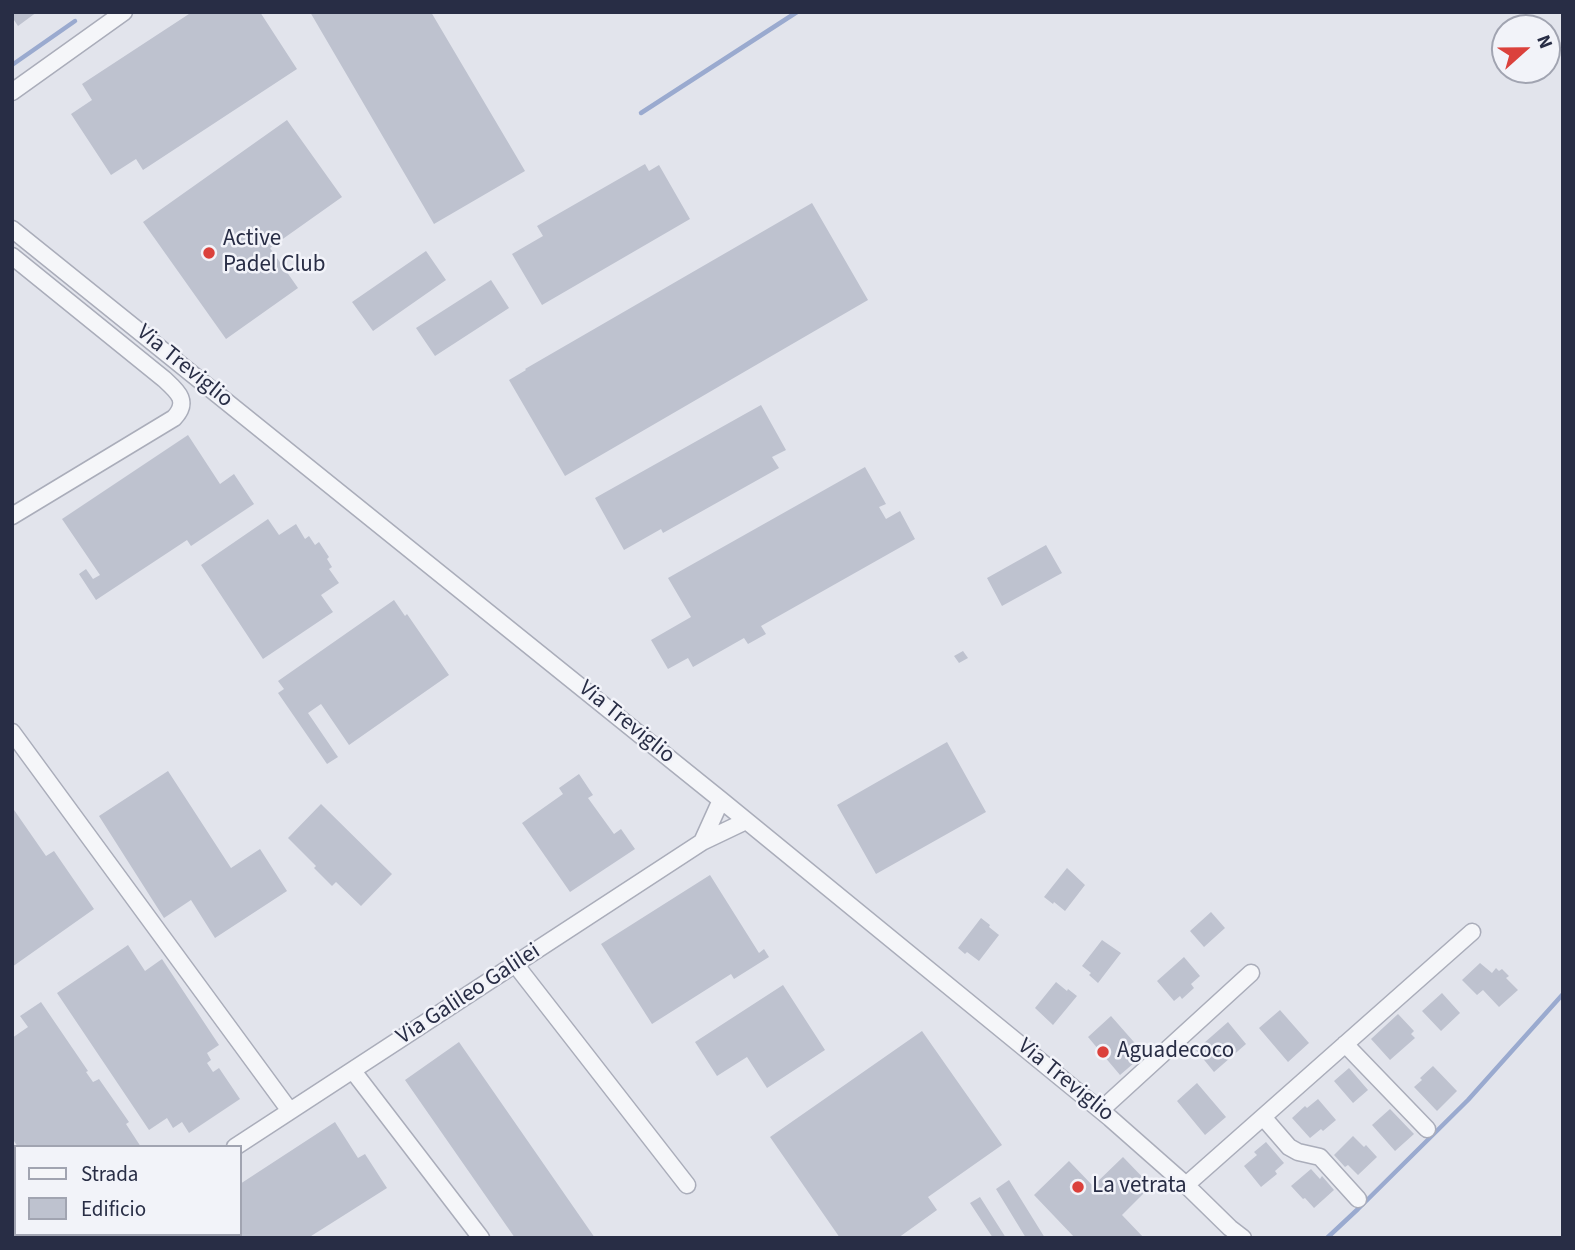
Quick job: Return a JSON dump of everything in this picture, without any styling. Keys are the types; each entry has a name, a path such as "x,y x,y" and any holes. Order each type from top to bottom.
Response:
{"street":[{"path":"12,92 107,17 124,12"},
{"name":"Via Treviglio","path":"12,229 1101,1110 1186,1185 1236,1235"},
{"path":"12,256 176,390 182,399 178,414 168,422 12,516"},
{"path":"12,732 289,1111"},
{"path":"702,842 721,800"},
{"name":"Via Galileo Galilei","path":"238,1145 702,842 746,821"},
{"path":"1186,1185 1472,932"},
{"path":"515,964 687,1185"},
{"path":"1101,1110 1251,973"},
{"path":"1345,1044 1427,1129"},
{"path":"353,1071 481,1238"},
{"path":"1263,1117 1289,1147 1320,1157 1358,1199"}],"building":[{"path":"12,12 37,12 18,26"},
{"path":"192,12 260,12 297,69 143,170 136,159 111,175 71,114 92,100 82,84"},
{"path":"310,12 431,12 525,171 434,224"},
{"path":"287,120 342,197 270,248 298,288 226,339 143,222"},
{"path":"645,164 649,171 659,165 690,219 542,305 512,254 543,236 537,226"},
{"path":"812,203 868,300 565,476 509,380"},
{"path":"426,251 446,280 373,331 352,302"},
{"path":"491,280 509,308 435,356 416,328"},
{"path":"761,405 786,450 772,457 779,468 663,533 661,529 624,550 595,498"},
{"path":"188,435 220,484 234,474 254,504 191,546 187,540 96,600 79,574 86,569 93,579 100,575 62,519"},
{"path":"865,467 886,504 879,507 886,519 900,511 915,539 761,626 766,634 748,644 744,638 693,667 688,658 668,669 651,640 691,617 668,578"},
{"path":"268,519 279,535 296,524 305,539 309,536 315,545 319,542 329,557 327,559 332,567 329,569 339,583 321,595 333,612 263,659 201,565"},
{"path":"1046,545 1062,573 1002,606 987,578"},
{"path":"394,600 405,616 407,614 449,675 349,745 321,704 308,713 338,757 327,764 278,693 284,689 278,681"},
{"path":"963,651 968,658 959,663 954,656"},
{"path":"947,742 986,812 876,874 837,805"},
{"path":"168,771 231,868 260,849 287,891 215,938 191,900 164,918 99,816"},
{"path":"579,774 593,795 588,798 614,834 621,829 635,849 570,892 522,823 563,794 559,788"},
{"path":"321,804 392,874 361,906 336,882 332,886 288,838"},
{"path":"12,807 46,856 54,851 94,909 12,967"},
{"path":"1067,868 1085,885 1065,911 1044,897"},
{"path":"710,875 759,953 764,949 769,957 734,979 731,974 652,1024 601,944"},
{"path":"1211,912 1225,928 1204,947 1190,931"},
{"path":"981,918 999,935 979,961 958,948"},
{"path":"1102,940 1121,953 1098,983 1082,966"},
{"path":"128,945 145,971 162,959 219,1045 207,1053 211,1060 207,1063 213,1072 219,1068 240,1099 189,1133 182,1122 173,1128 167,1118 149,1130 57,993"},
{"path":"1184,957 1200,976 1191,984 1194,988 1182,999 1180,996 1174,1001 1157,981"},
{"path":"1480,963 1492,973 1496,968 1499,971 1502,969 1509,976 1506,978 1518,990 1499,1007 1483,990 1477,995 1462,980"},
{"path":"1056,982 1077,996 1053,1025 1035,1008"},
{"path":"783,985 825,1050 767,1088 747,1057 717,1076 695,1042"},
{"path":"1442,993 1460,1013 1441,1031 1422,1011"},
{"path":"41,1002 93,1082 99,1079 129,1122 126,1124 140,1145 17,1145 12,1138 12,1038 28,1027 20,1016"},
{"path":"1280,1010 1309,1043 1288,1062 1259,1028"},
{"path":"1398,1014 1414,1031 1411,1034 1415,1038 1390,1060 1371,1039"},
{"path":"1111,1016 1141,1050 1130,1059 1134,1063 1120,1075 1088,1037"},
{"path":"1228,1022 1246,1044 1214,1072 1196,1050"},
{"path":"922,1031 1002,1145 928,1197 937,1210 898,1238 840,1238 770,1137"},
{"path":"459,1042 595,1238 515,1238 405,1080"},
{"path":"1433,1066 1457,1091 1437,1111 1414,1087"},
{"path":"1349,1068 1368,1090 1353,1103 1334,1081"},
{"path":"1197,1083 1226,1117 1205,1135 1177,1101"},
{"path":"1318,1099 1336,1120 1310,1138 1292,1118"},
{"path":"1390,1109 1414,1134 1395,1151 1372,1125"},
{"path":"335,1122 358,1158 365,1154 387,1188 308,1238 194,1238 193,1236 242,1236 242,1183"},
{"path":"1353,1136 1377,1157 1358,1175 1348,1165 1345,1167 1334,1155"},
{"path":"1266,1142 1284,1163 1275,1171 1277,1174 1261,1187 1244,1166 1257,1155 1254,1152"},
{"path":"1123,1157 1151,1186 1122,1215 1144,1238 1075,1238 1034,1195 1069,1161 1093,1186"},
{"path":"1311,1169 1320,1179 1322,1176 1334,1190 1314,1208 1291,1186"},
{"path":"1009,1180 1045,1238 1026,1238 996,1189"},
{"path":"980,1197 1006,1238 993,1238 970,1203"}],"waterway":[{"path":"641,113 797,12"},
{"path":"12,65 75,21"},
{"path":"1327,1238 1468,1100 1563,994"}],"place":[{"name":"Active Padel Club","path":"209,253"},
{"name":"Aguadecoco","path":"1103,1052"},
{"name":"La vetrata","path":"1078,1187"}]}
